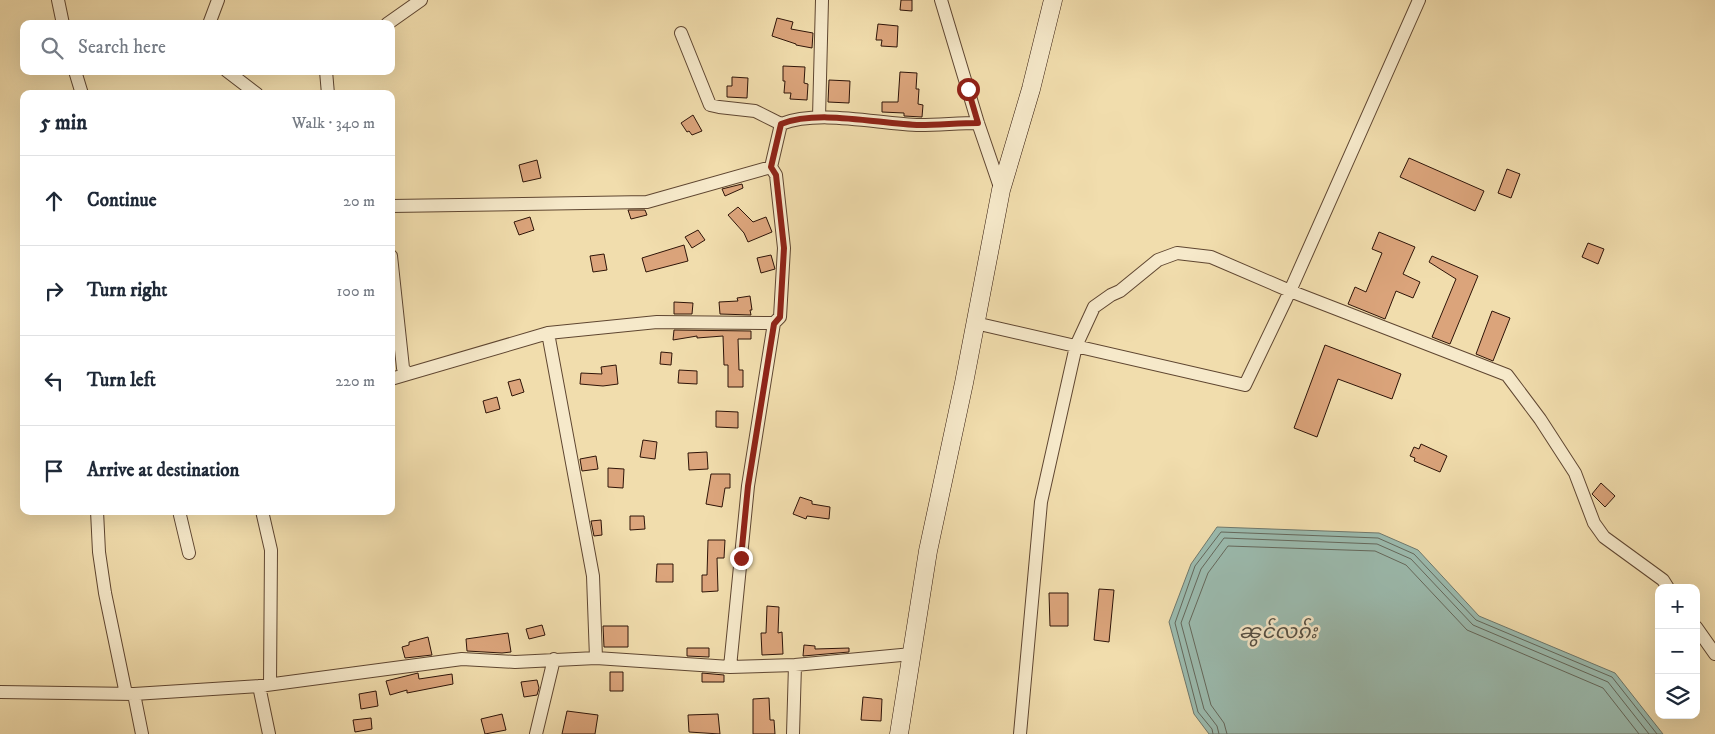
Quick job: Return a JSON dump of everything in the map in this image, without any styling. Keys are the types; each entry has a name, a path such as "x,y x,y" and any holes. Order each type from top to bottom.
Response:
{"main road":[{"path":"899,734 928,551 964,383 1001,190 1031,89 1053,0"}],"street":[{"path":"58,0 62,20"},
{"path":"210,20 218,0"},
{"path":"393,20 421,0"},
{"path":"819,117 822,0"},
{"path":"942,0 978,123 1001,190"},
{"path":"975,323 1245,385 1290,290 1419,0"},
{"path":"681,33 710,104 719,107 755,111 781,124 793,119 819,117 920,125 978,123"},
{"path":"76,75 81,90"},
{"path":"232,75 252,90"},
{"path":"326,75 328,90"},
{"path":"730,667 748,486 774,324 780,317 784,248 776,175 771,167 781,124"},
{"path":"395,206 646,202 771,167"},
{"path":"1020,734 1042,502 1076,346 1094,307 1120,291 1158,260 1177,253 1211,257 1507,375 1540,419 1575,473 1594,523 1604,537 1663,580 1666,584"},
{"path":"395,289 403,368 408,374"},
{"path":"395,378 548,333 657,322 774,324"},
{"path":"548,333 593,576 596,658"},
{"path":"97,515 99,552 105,593 142,734"},
{"path":"180,515 189,553"},
{"path":"263,515 271,550 264,685 269,734"},
{"path":"1697,629 1715,654"},
{"path":"0,692 130,694 264,685 462,659 515,662 596,658 730,667 795,665 912,654"},
{"path":"536,734 554,659"},
{"path":"793,734 795,665"}],"water":[{"name":"ၼွင်လၵ်း","path":"1217,527 1379,533 1418,550 1479,616 1615,673 1663,734 1209,734 1194,714 1169,622 1191,564"}],"building":[{"path":"901,0 912,0 912,11 900,10"},
{"path":"777,18 793,22 791,29 813,33 812,48 796,45 772,36"},
{"path":"878,24 898,26 897,47 881,46 882,40 876,40"},
{"path":"783,66 805,67 804,83 808,84 807,100 790,99 791,93 784,93"},
{"path":"900,72 917,73 916,89 919,89 918,104 923,105 922,117 904,116 904,113 882,112 882,102 898,102"},
{"path":"732,77 748,78 747,98 727,97 727,86 732,86"},
{"path":"829,80 850,81 849,103 828,102"},
{"path":"693,115 702,131 692,135 689,131 687,132 681,123"},
{"path":"1409,158 1484,191 1475,211 1400,177"},
{"path":"537,160 541,178 523,182 519,165"},
{"path":"1507,169 1520,174 1511,198 1498,193"},
{"path":"742,184 743,188 725,196 722,189"},
{"path":"738,207 753,222 766,217 772,232 748,242 744,233 728,215"},
{"path":"628,210 645,210 647,215 631,219"},
{"path":"530,217 534,230 519,235 514,222"},
{"path":"698,230 705,240 692,248 685,237"},
{"path":"1379,232 1415,247 1403,274 1420,282 1413,298 1396,291 1385,319 1348,304 1355,287 1366,292 1382,253 1372,249"},
{"path":"1588,243 1604,249 1598,264 1582,257"},
{"path":"684,245 688,261 646,272 642,258"},
{"path":"604,254 607,270 593,272 590,256"},
{"path":"771,255 775,269 761,273 757,258"},
{"path":"1432,256 1478,276 1450,344 1432,337 1456,279 1429,262"},
{"path":"750,296 751,315 720,314 719,302 738,301 737,298"},
{"path":"674,302 693,303 692,314 674,314"},
{"path":"1492,311 1510,318 1493,361 1476,354"},
{"path":"674,330 751,331 751,339 738,339 739,370 743,370 743,387 728,387 728,365 724,365 723,336 697,338 697,336 673,340"},
{"path":"1325,345 1401,374 1392,399 1338,379 1317,437 1294,428"},
{"path":"661,352 672,353 671,365 660,364"},
{"path":"616,365 618,384 603,386 580,384 581,373 602,374 601,367"},
{"path":"679,370 697,371 697,384 678,383"},
{"path":"520,379 524,392 512,396 508,382"},
{"path":"497,397 500,409 486,413 483,401"},
{"path":"716,411 738,412 738,428 716,427"},
{"path":"643,440 657,442 655,459 640,457"},
{"path":"1421,444 1447,456 1440,472 1414,461 1415,458 1410,456 1414,447 1419,449"},
{"path":"707,452 708,469 689,470 688,453"},
{"path":"596,456 598,469 582,471 580,459"},
{"path":"608,468 624,469 623,488 608,487"},
{"path":"711,474 730,474 730,488 725,488 722,507 706,504"},
{"path":"1601,483 1615,496 1605,507 1592,494"},
{"path":"800,497 812,501 812,504 830,507 829,519 807,516 806,519 793,514"},
{"path":"630,516 644,516 645,529 630,530"},
{"path":"601,520 602,535 594,536 591,521"},
{"path":"708,540 725,540 724,558 717,558 718,591 702,592 702,575 707,575"},
{"path":"657,564 673,564 673,582 656,582"},
{"path":"1099,589 1114,590 1109,642 1094,640"},
{"path":"1049,593 1068,593 1068,626 1050,626"},
{"path":"767,606 779,607 778,633 782,632 783,654 762,655 761,633 766,633"},
{"path":"542,625 545,635 529,639 526,629"},
{"path":"603,626 628,626 628,647 604,647"},
{"path":"508,633 511,652 467,651 466,639"},
{"path":"428,637 432,655 405,658 402,647 409,645 409,642"},
{"path":"804,645 815,646 815,649 849,648 849,652 803,656"},
{"path":"687,648 709,648 709,657 687,656"},
{"path":"610,672 623,672 623,691 610,691"},
{"path":"418,673 419,679 452,674 453,684 407,693 407,690 390,695 386,681"},
{"path":"702,673 724,675 724,682 702,682"},
{"path":"537,680 539,688 537,695 524,697 521,682"},
{"path":"376,691 378,706 361,709 359,694"},
{"path":"863,697 882,699 881,721 861,720"},
{"path":"769,698 770,720 774,720 775,734 753,734 753,699"},
{"path":"567,711 598,715 595,734 562,734"},
{"path":"502,714 506,730 485,734 481,719"},
{"path":"718,714 720,734 689,732 688,715"},
{"path":"371,718 372,729 355,732 353,720"}],"route":[{"path":"741,558 748,486 774,324 780,317 784,248 776,175 771,167 781,124 793,119 819,117 920,125 978,123 968,89"}]}
